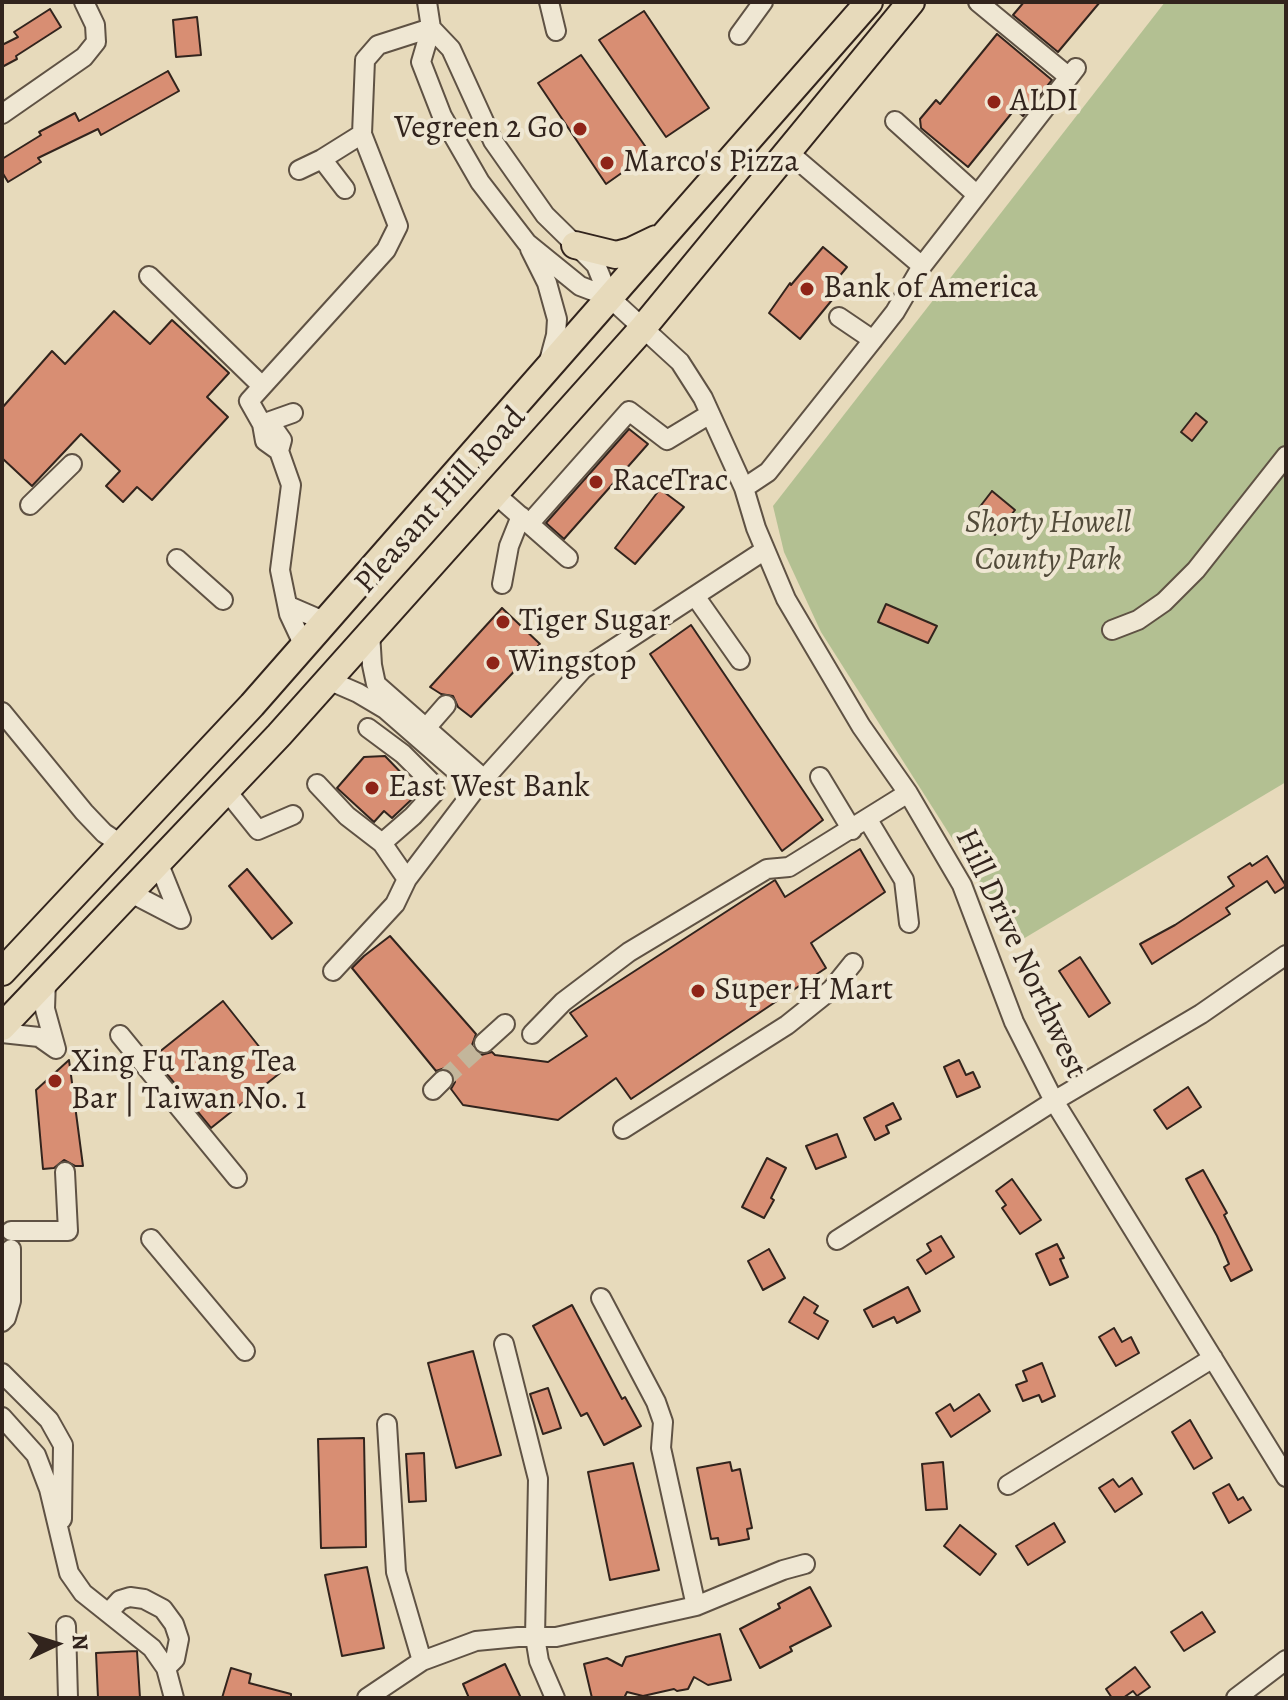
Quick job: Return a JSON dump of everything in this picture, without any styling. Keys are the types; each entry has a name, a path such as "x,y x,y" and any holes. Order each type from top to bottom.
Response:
{"highway":[{"name":"Pleasant Hill Road","path":"2,972 326,622 869,2"},
{"name":"Pleasant Hill Road","path":"2,1027 328,680 642,329 911,2"},
{"path":"575,245 616,255 663,235"}],"street":[{"path":"2,114 84,57 96,42 95,25 84,2"},
{"path":"427,2 431,28 421,62 442,116 480,182 527,243 547,283 557,319 546,370"},
{"path":"549,2 556,31"},
{"path":"739,35 763,2"},
{"path":"744,488 768,472 873,340 895,312 922,266 1072,73 978,2"},
{"path":"304,646 289,614 280,570 291,485 279,451 282,440 275,430 262,424 249,401 386,250 398,226 362,134 365,60 378,45 431,28"},
{"path":"431,28 451,49 493,141 545,215 596,265 609,297"},
{"path":"895,121 977,195"},
{"path":"299,170 362,134"},
{"path":"787,151 922,266"},
{"path":"322,159 345,189"},
{"path":"527,243 580,286 609,297"},
{"path":"149,276 262,386"},
{"name":"Hill Drive Northwest","path":"609,297 680,362 710,414 744,488 786,599 861,726 908,793 962,885 1014,1022 1054,1101 1286,1477"},
{"path":"839,317 873,340"},
{"path":"502,584 509,546 525,520 629,411 667,440 710,414"},
{"path":"262,424 293,413"},
{"path":"1112,630 1138,620 1164,602 1196,570 1286,456"},
{"path":"30,505 72,464"},
{"path":"494,493 568,558"},
{"path":"333,971 395,904 407,879 480,784 583,669 765,550"},
{"path":"177,559 223,600"},
{"path":"695,596 740,660"},
{"path":"289,606 326,622"},
{"path":"370,632 376,684 422,732 480,784"},
{"path":"328,680 358,693 422,732"},
{"path":"403,754 446,705"},
{"path":"2,712 84,812 104,833 122,845"},
{"path":"368,728 403,754 431,782 435,792 382,843"},
{"path":"820,777 904,880 909,923"},
{"path":"317,784 347,816 382,843 407,879"},
{"path":"226,790 258,830 293,815"},
{"path":"532,1034 563,1002 629,952 767,869 789,867 908,793"},
{"path":"129,892 181,919 158,862"},
{"path":"837,1240 1054,1101 1201,1014 1286,955"},
{"path":"623,1129 787,1025 832,989 853,963"},
{"path":"2,1033 39,1037 56,1049 45,1009 46,980"},
{"path":"484,1043 505,1024"},
{"path":"120,1035 237,1178"},
{"path":"2,1322 11,1301 11,1240 68,1231 65,1172"},
{"path":"151,1239 245,1351"},
{"path":"601,1298 656,1402 663,1422 661,1448 696,1606"},
{"path":"504,1344 538,1479 535,1637 539,1661 555,1698"},
{"path":"1008,1485 1213,1358"},
{"path":"2,1373 49,1420 63,1445 61,1537"},
{"path":"2,1417 36,1455 49,1489 69,1573 83,1593 152,1648 166,1668 174,1698"},
{"path":"387,1424 396,1572 422,1661"},
{"path":"367,1698 392,1690 422,1661 476,1641 556,1637 696,1606 805,1564"},
{"path":"108,1613 120,1600 130,1597 144,1599 163,1609 174,1624 179,1639 175,1659 166,1668"},
{"path":"66,1626 68,1698"},
{"path":"1236,1698 1286,1660"}],"green space":[{"name":"Shorty Howell County Park","path":"1165,2 1286,2 1286,782 1018,942 821,632 784,552 773,506"}],"building":[{"path":"1024,2 1100,2 1058,52 1013,15"},
{"path":"50,9 61,27 2,67 2,45 18,37 14,32"},
{"path":"644,11 709,108 666,137 599,40"},
{"path":"197,17 201,55 176,57 173,20"},
{"name":"ALDI","path":"997,34 1052,80 1023,116 1015,109 968,167 921,128 920,119 936,100 940,104"},
{"path":"581,55 650,153 606,184 538,83"},
{"path":"168,71 179,91 101,135 98,129 38,158 41,162 8,182 2,172 2,159 41,135 39,132 75,113 79,121"},
{"name":"Bank of America","path":"823,247 847,267 825,294 832,300 800,339 769,313 790,283"},
{"path":"114,311 150,344 172,320 229,373 207,397 228,417 152,500 137,487 123,502 106,486 120,471 81,434 32,486 2,458 2,408 52,351 65,364"},
{"path":"1196,413 1207,422 1192,441 1181,432"},
{"name":"RaceTrac","path":"629,429 648,444 564,539 546,523"},
{"path":"660,489 684,507 635,564 615,548"},
{"path":"992,491 1015,510 995,535 972,517"},
{"path":"886,604 937,626 928,643 878,622"},
{"path":"502,608 540,644 471,717 458,707 453,696 441,694 430,687"},
{"path":"691,625 823,820 782,851 650,654"},
{"name":"East West Bank","path":"385,756 411,783 402,793 411,800 392,818 384,811 374,822 337,788 364,757"},
{"path":"860,849 885,892 811,943 826,968 631,1099 616,1078 558,1120 463,1105 451,1089 455,1082 452,1072 445,1068 436,1071 352,968 390,936 476,1034 472,1045 476,1052 548,1062 587,1036 570,1013 775,880 785,897"},
{"path":"1267,856 1286,886 1275,893 1267,881 1226,908 1230,914 1152,964 1140,944 1234,886 1228,877"},
{"path":"247,869 292,923 272,939 229,886"},
{"path":"1080,957 1110,1003 1089,1017 1059,971"},
{"path":"223,1001 280,1073 211,1128 153,1057"},
{"path":"69,1060 83,1166 75,1166 64,1160 54,1168 43,1169 36,1090"},
{"path":"959,1060 966,1075 973,1072 980,1087 957,1097 944,1067"},
{"path":"1188,1087 1201,1107 1167,1129 1154,1110"},
{"path":"893,1103 901,1119 886,1126 889,1133 875,1140 864,1118"},
{"path":"837,1134 846,1157 816,1169 806,1146"},
{"path":"767,1158 786,1168 764,1218 742,1207"},
{"path":"1203,1170 1227,1213 1224,1215 1252,1270 1231,1281 1224,1267 1229,1264 1217,1236 1186,1179"},
{"path":"1012,1179 1041,1220 1020,1234 1002,1208 1006,1205 996,1191"},
{"path":"941,1236 954,1257 926,1274 917,1260 931,1251 927,1244"},
{"path":"1057,1244 1068,1277 1050,1285 1036,1254"},
{"path":"769,1249 785,1278 763,1290 748,1261"},
{"path":"908,1287 920,1311 897,1323 894,1317 873,1327 864,1310"},
{"path":"804,1297 818,1306 814,1313 828,1321 818,1339 789,1322"},
{"path":"572,1305 622,1399 625,1397 641,1426 604,1445 587,1413 581,1416 533,1326"},
{"path":"1114,1328 1122,1342 1131,1337 1139,1353 1116,1366 1099,1337"},
{"path":"473,1351 501,1455 456,1468 428,1363"},
{"path":"1042,1363 1055,1396 1042,1402 1039,1395 1023,1401 1016,1385 1027,1381 1023,1371"},
{"path":"548,1388 561,1428 543,1434 530,1394"},
{"path":"979,1394 990,1411 951,1437 936,1413 950,1404 954,1411"},
{"path":"1190,1420 1212,1458 1194,1469 1172,1432"},
{"path":"364,1438 366,1547 321,1548 318,1439"},
{"path":"424,1453 426,1501 409,1502 406,1454"},
{"path":"730,1462 732,1471 740,1469 752,1528 747,1529 749,1539 719,1545 718,1538 711,1539 697,1468"},
{"path":"943,1462 947,1509 926,1510 922,1464"},
{"path":"633,1463 659,1570 610,1580 588,1472"},
{"path":"1132,1478 1142,1494 1115,1512 1099,1488 1113,1479 1119,1487"},
{"path":"1229,1484 1238,1500 1243,1497 1251,1510 1229,1523 1213,1493"},
{"path":"1054,1523 1065,1542 1028,1565 1016,1546"},
{"path":"960,1525 996,1554 980,1575 944,1546"},
{"path":"367,1567 384,1648 342,1656 325,1575"},
{"path":"810,1587 831,1626 790,1647 792,1651 760,1668 740,1629 780,1608 778,1604"},
{"path":"1202,1612 1215,1632 1184,1651 1171,1632"},
{"path":"720,1634 731,1680 708,1685 694,1677 688,1689 643,1696 627,1692 624,1698 592,1698 584,1664 607,1658 622,1666 626,1657"},
{"path":"137,1651 140,1698 98,1698 96,1653"},
{"path":"505,1664 521,1698 469,1698 463,1684"},
{"path":"1135,1667 1150,1687 1137,1696 1133,1691 1123,1698 1112,1698 1106,1689"},
{"path":"231,1668 251,1674 249,1683 291,1694 291,1698 222,1698"}],"tunnel":[{"path":"443,1080 484,1043"}],"place":[{"name":"ALDI","path":"994,102"},
{"name":"Vegreen 2 Go","path":"580,129"},
{"name":"Marco's Pizza","path":"607,163"},
{"name":"Bank of America","path":"807,289"},
{"name":"RaceTrac","path":"596,482"},
{"name":"Tiger Sugar","path":"503,622"},
{"name":"Wingstop","path":"493,663"},
{"name":"East West Bank","path":"372,788"},
{"name":"Super H Mart","path":"698,991"},
{"name":"Xing Fu Tang Tea Bar | Taiwan No. 1","path":"55,1081"}]}
